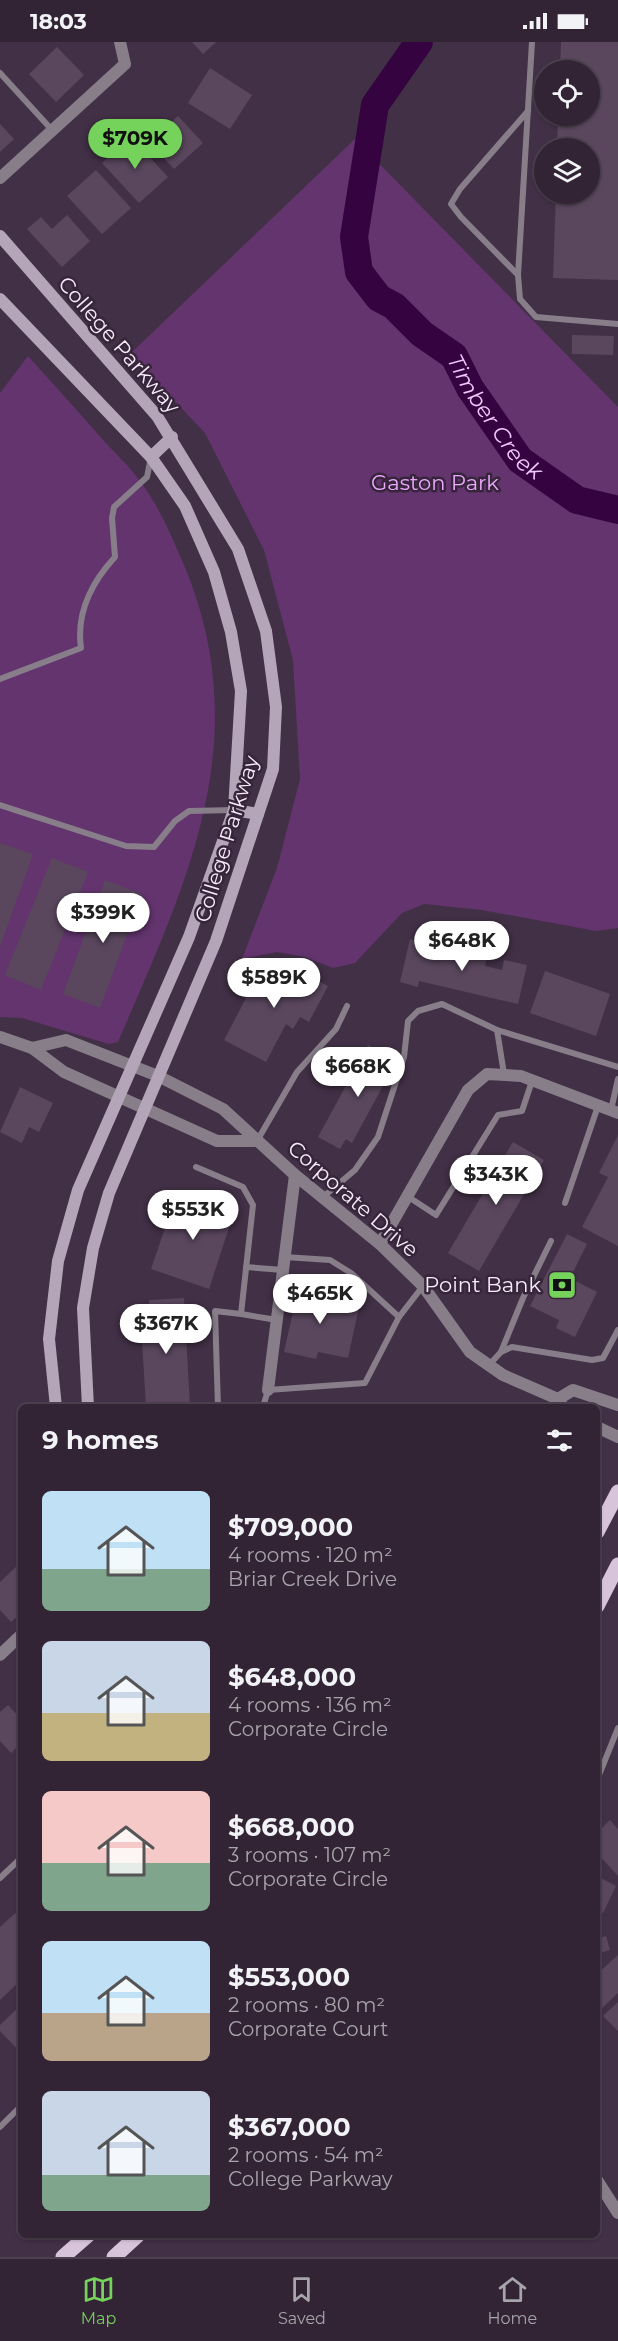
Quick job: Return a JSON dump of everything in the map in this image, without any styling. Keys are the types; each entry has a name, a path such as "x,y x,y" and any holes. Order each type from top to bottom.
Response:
{"main road":[{"name":"College Parkway","path":"0,236 142,397 172,437 237,549 266,631 276,707 273,769 216,941 109,1193 93,1248 83,1308 88,1404"},
{"name":"College Parkway","path":"0,299 151,457 185,506 214,572 231,632 241,691 234,810 189,936 117,1096 78,1190 58,1261 49,1339 56,1404"},
{"path":"151,457 172,437"},
{"path":"234,810 258,814"},
{"path":"600,1526 618,1492"},
{"path":"600,1600 618,1565"},
{"path":"63,2257 85,2238"},
{"path":"114,2257 135,2238"}],"street":[{"path":"0,177 125,64 120,42"},
{"path":"0,1037 32,1048"},
{"name":"Corporate Drive","path":"32,1048 66,1040 158,1076 223,1109 295,1175 380,1244 423,1286 470,1352 503,1375 559,1404 573,1390 618,1405"},
{"name":"Corporate Drive","path":"32,1048 64,1072 217,1141 256,1141"},
{"path":"380,1244 468,1090 487,1074 532,1081 614,1111"},
{"path":"268,1390 295,1175"},
{"path":"600,1428 618,1437"},
{"path":"0,1654 18,1638"},
{"path":"600,2184 617,2210"}],"lane":[{"path":"532,42 518,275 520,299 536,317 618,324"},
{"path":"0,73 52,130"},
{"path":"518,275 461,218 451,204 528,111"},
{"path":"0,679 81,648 79,634 92,586 115,557 112,518 114,507 147,477 151,457"},
{"path":"0,805 126,846 154,847 176,821 189,811 234,810"},
{"path":"323,1197 355,1170 378,1137 404,1057 408,1021 418,1011 442,1004 497,1030 618,1067"},
{"path":"256,1141 297,1072 331,1036 347,1006"},
{"path":"497,1030 504,1075"},
{"path":"614,1111 618,1079"},
{"path":"407,1196 435,1215 498,1115 522,1111 532,1081"},
{"path":"565,1203 598,1105"},
{"path":"196,1167 243,1187 253,1204 241,1314"},
{"path":"489,1365 501,1352 523,1298 551,1241"},
{"path":"285,1257 330,1260 351,1273 399,1317"},
{"path":"246,1267 283,1270"},
{"path":"264,1404 268,1390 365,1383 399,1317 423,1286"},
{"path":"218,1404 215,1311 277,1320"},
{"path":"501,1352 512,1347 592,1360 603,1358 618,1330"},
{"path":"600,1773 618,1728"},
{"path":"0,1878 18,1861"},
{"path":"0,2127 18,2109"}],"green space":[{"name":"Gaston Park","path":"355,139 618,407 618,928 596,931 482,910 424,904 402,913 355,963 333,968 305,957 277,952 242,959 277,868 300,779 293,660 264,550 205,433 130,354"},
{"path":"28,356 132,471 159,511 184,565 205,629 214,691 213,751 204,809 188,867 168,925 118,1042 109,1044 22,1018 0,1017 0,393"}],"building":[{"path":"192,42 216,42 203,54"},
{"path":"561,42 618,42 618,280 553,278 556,204 600,204 600,138 557,138 558,126 600,126 600,60 560,60"},
{"path":"57,47 84,75 56,102 29,74"},
{"path":"210,68 252,95 230,129 188,103"},
{"path":"178,116 203,143 174,169 149,142"},
{"path":"0,124 14,139 0,152"},
{"path":"131,137 168,177 139,203 102,163"},
{"path":"96,170 131,208 102,234 67,196"},
{"path":"67,215 90,241 62,267 27,229 41,217 52,229"},
{"path":"572,335 614,336 613,355 572,354"},
{"path":"0,843 33,854 0,947"},
{"path":"52,858 88,872 41,990 5,975"},
{"path":"105,880 142,894 100,1008 63,994"},
{"path":"410,939 487,958 485,966 502,970 504,960 527,965 518,1004 419,981 418,987 400,982"},
{"path":"277,959 328,986 309,1022 300,1017 293,1029 286,1024 266,1062 224,1040 255,981 263,985"},
{"path":"545,971 610,994 596,1036 530,1013"},
{"path":"368,1045 397,1060 352,1143 346,1139 340,1149 318,1137"},
{"path":"20,1087 53,1103 39,1132 29,1127 22,1143 0,1132"},
{"path":"618,1135 618,1246 582,1227 608,1177 599,1173"},
{"path":"513,1142 544,1160 479,1271 448,1253"},
{"path":"177,1193 234,1212 209,1289 151,1269"},
{"name":"Point Bank","path":"567,1234 587,1244 570,1278 597,1292 575,1337 556,1328 559,1320 530,1306"},
{"path":"299,1285 331,1292 329,1300 359,1307 348,1358 318,1352 316,1359 284,1352"},
{"path":"184,1298 190,1404 146,1404 141,1324 150,1323 149,1300"},
{"path":"18,1565 18,1616 11,1622 0,1610 0,1582"},
{"path":"8,1705 18,1716 18,1746 11,1753 0,1741 0,1712"},
{"path":"610,1820 618,1829 618,1876 600,1856 600,1830"},
{"path":"600,1878 616,1886 603,1913 600,1912"},
{"path":"18,1911 18,1983 0,2000 0,1927"},
{"path":"606,1936 610,1950 600,1953 600,1938"},
{"path":"618,1955 618,1993 600,2010 600,1971"},
{"path":"618,2002 618,2031 603,2016"},
{"path":"18,2008 18,2050 0,2031 0,2025"}],"waterway":[{"name":"Timber Creek","path":"419,42 375,105 354,237 359,272 379,298 394,306 422,334 454,356 470,388 520,460 577,500 618,510"}],"place":[{"name":"Point Bank","path":"562,1285"}]}
